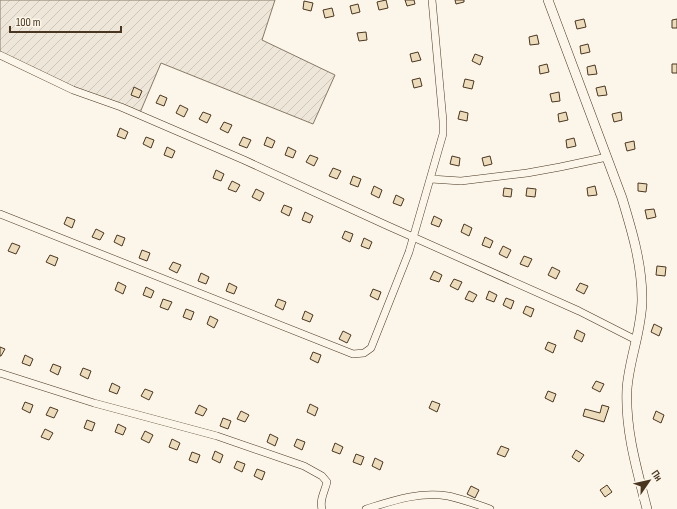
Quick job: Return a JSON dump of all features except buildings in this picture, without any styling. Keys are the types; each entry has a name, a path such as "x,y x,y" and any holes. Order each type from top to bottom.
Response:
{"street":[{"path":"0,214 353,354 364,352 371,348 409,252 443,134 432,0"},
{"path":"548,0 622,198 632,231 639,264 642,300 627,389 628,428 647,509"},
{"path":"0,55 73,90 121,108 244,160 579,311 636,340"},
{"path":"431,179 461,181 527,173 607,157"},
{"path":"0,373 94,403 217,436 304,466 322,476 327,482 320,503 322,509"},
{"path":"366,509 412,496 430,494 448,496 490,509"}],"shaded area":[{"path":"0,0 275,0 262,40 335,75 313,124 161,63 139,115 0,55"}]}
